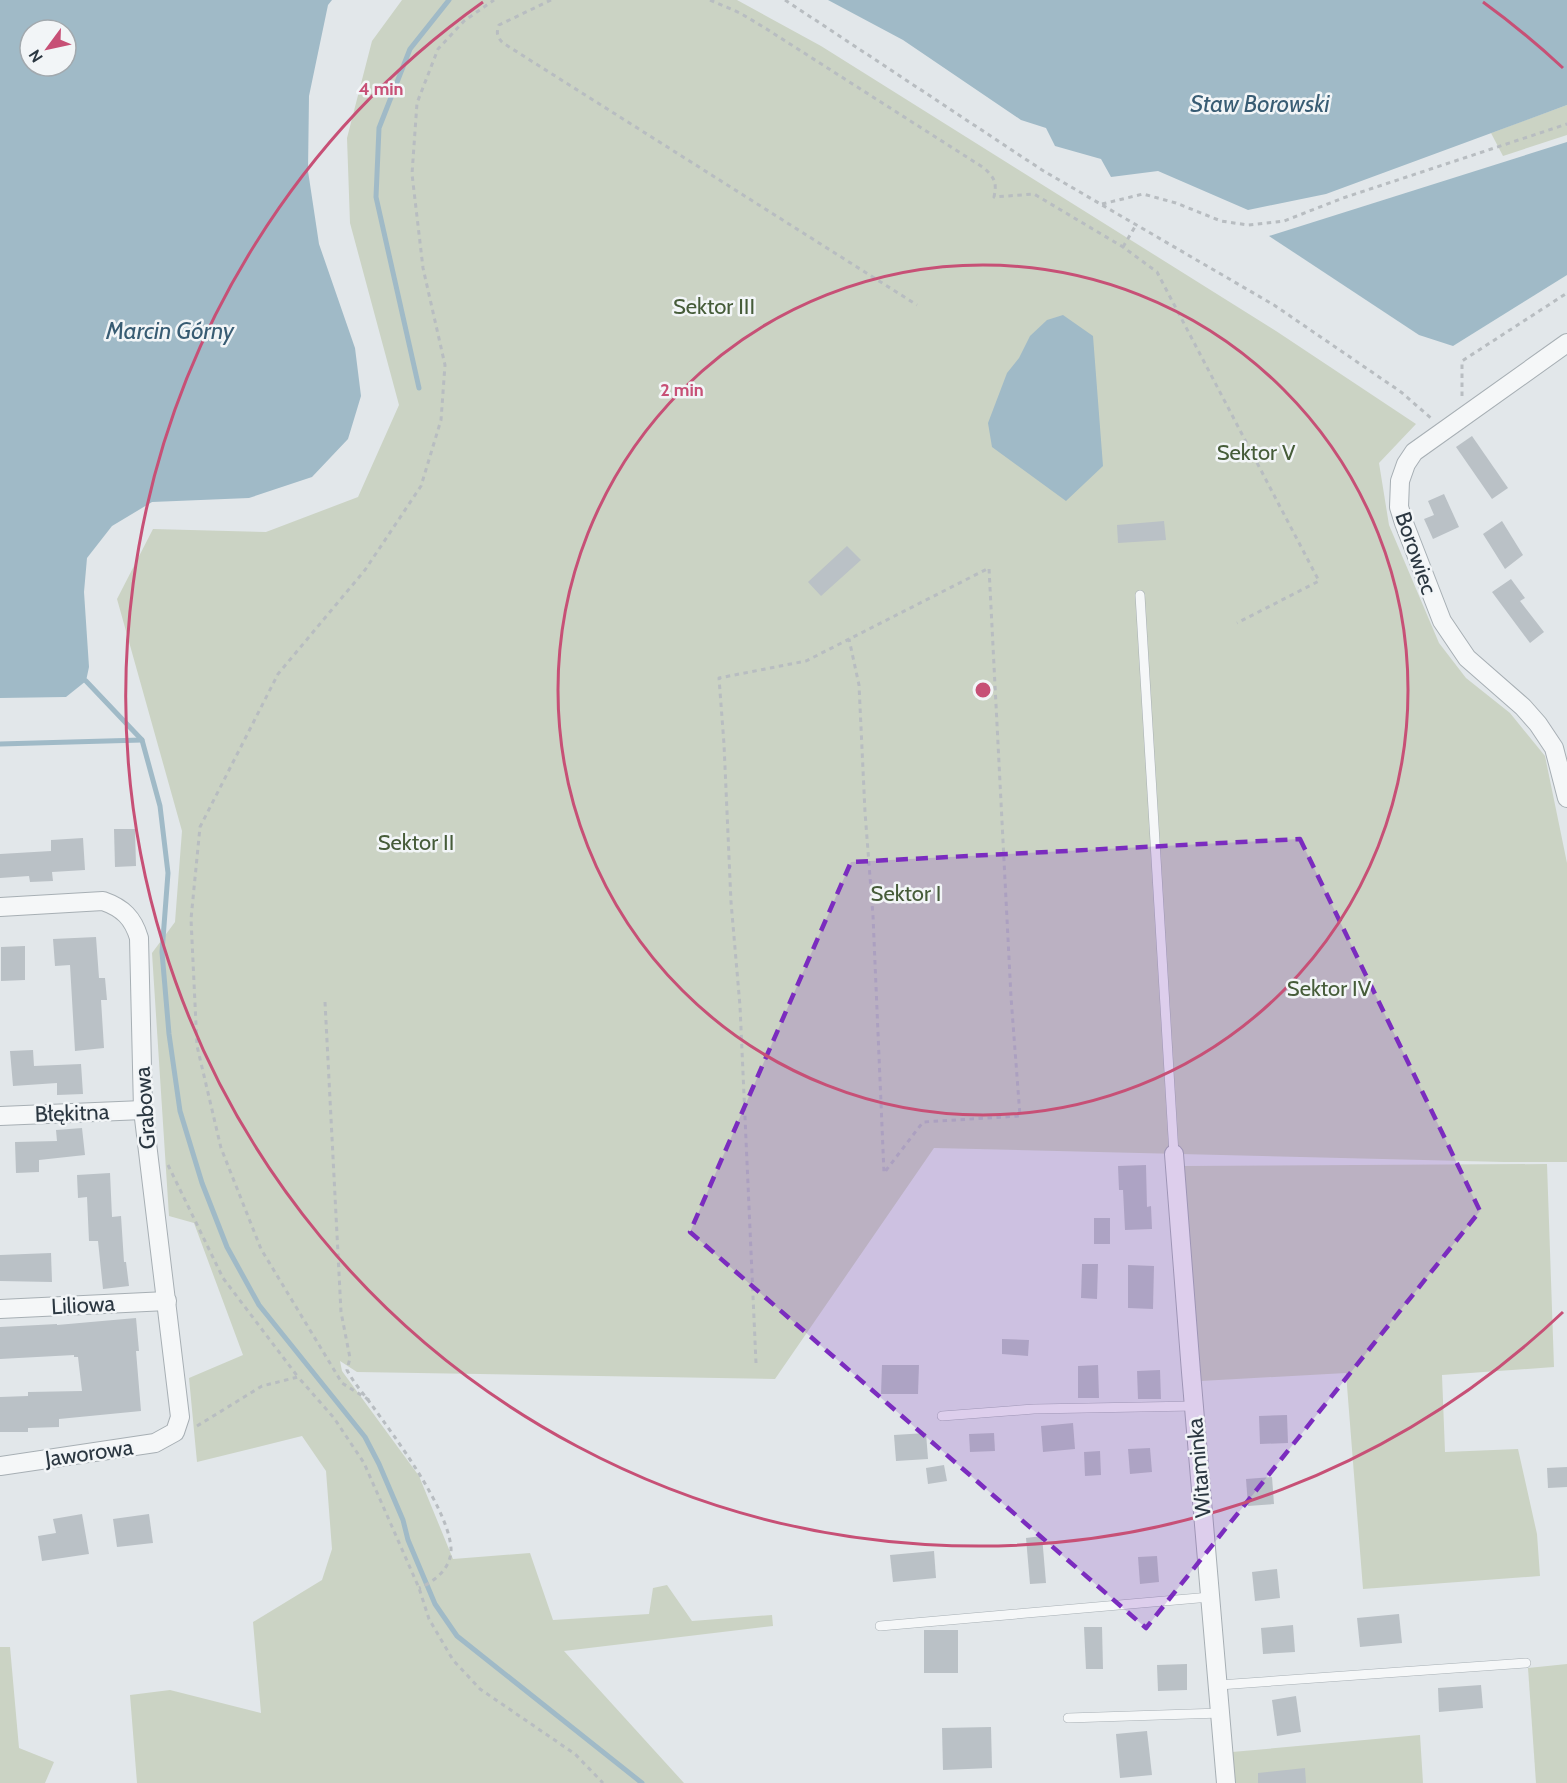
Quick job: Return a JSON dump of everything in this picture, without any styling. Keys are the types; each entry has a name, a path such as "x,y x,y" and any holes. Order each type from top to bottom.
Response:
{"street":[{"name":"Borowiec","path":"1567,343 1414,452 1403,470 1398,499 1404,523 1436,608 1448,632 1474,666 1522,707 1538,724 1554,748 1567,798"},
{"name":"Grabowa","path":"0,907 103,902 116,906 127,914 135,925 139,939 143,1110 180,1417 175,1432"},
{"name":"Błękitna","path":"0,1116 143,1110"},
{"name":"Witaminka","path":"1174,1154 1226,1783"},
{"name":"Liliowa","path":"0,1309 166,1301"},
{"name":"Jaworowa","path":"0,1466 155,1443 175,1432"}],"lane":[{"path":"1140,595 1174,1154"},
{"path":"942,1416 1034,1409 1194,1406"},
{"path":"880,1626 1210,1597"},
{"path":"1219,1685 1526,1664"},
{"path":"1068,1718 1221,1713"}],"path":[{"path":"369,1400 342,1383 261,1249 221,1148 197,1046 191,919 200,827 278,674 365,570 421,486 441,420 445,365 423,268 412,174 417,102 438,49 464,21 494,0"},
{"path":"551,0 499,25 496,32 498,38 917,305"},
{"path":"710,0 740,13 765,28 984,168 993,176 997,185 994,197 1034,194 1123,247 1157,272 1319,581 1237,622"},
{"path":"784,0 1042,170 1274,305 1401,392 1444,430"},
{"path":"1101,204 1143,194 1176,203 1221,221 1248,225 1284,221 1343,198 1567,124"},
{"path":"1123,247 1136,225"},
{"path":"1462,417 1462,361 1567,293"},
{"path":"756,1363 740,1006 731,902 719,678 806,661 849,639 989,568 1011,997 1020,1116 923,1122 884,1173 873,916 859,685 849,639"},
{"path":"325,1002 341,1312 350,1358 347,1370 407,1455 442,1515 451,1550 446,1566 434,1582 419,1588"},
{"path":"167,1162 223,1278 298,1377 334,1418 364,1463 419,1588 429,1619 453,1660 480,1689 575,1754 603,1783"},
{"path":"175,1432 192,1429 262,1386 298,1377"}],"highlighted area":[{"path":"1300,839 1480,1211 1146,1628 690,1232 851,862"}],"green space":[{"path":"402,0 737,0 821,46 1276,331 1416,424 1379,463 1389,525 1439,643 1466,678 1510,713 1545,756 1567,863 1567,1162 934,1148 775,1379 357,1372 340,1361 342,1371 419,1476 453,1559 530,1553 553,1620 649,1614 653,1588 667,1585 692,1621 772,1615 773,1626 564,1651 684,1783 137,1783 130,1695 170,1690 261,1713 253,1622 322,1580 332,1549 326,1471 302,1436 197,1462 189,1378 243,1355 194,1223 169,1216 152,953 175,922 182,831 117,599 153,529 266,532 358,497 399,405 350,223 347,138 372,41"},
{"path":"1567,105 1567,135 1503,156 1491,133"},
{"path":"1547,1164 1554,1367 1442,1375 1445,1452 1518,1449 1537,1534 1540,1576 1363,1589 1346,1373 1201,1381 1181,1166"},
{"path":"0,1647 10,1647 19,1748 54,1762 45,1783 0,1783"},
{"path":"1567,1664 1567,1783 1536,1783 1528,1668"},
{"path":"1420,1735 1423,1783 1235,1783 1232,1752"}],"water":[{"name":"Marcin Górny","path":"0,0 332,0 328,5 309,96 308,171 319,244 355,348 361,396 348,439 312,477 249,498 152,502 112,526 87,558 84,592 89,667 86,681 66,697 0,698"},
{"name":"Staw Borowski","path":"828,0 1567,0 1567,105 1326,194 1248,210 1158,171 1111,177 1101,159 1055,146 1046,128 1021,120 903,40"},
{"path":"1567,142 1567,275 1453,346 1419,335 1269,236"},
{"path":"1063,315 1093,336 1103,466 1066,501 992,447 988,423 1007,373 1019,358 1030,336 1047,320"}],"building":[{"path":"1472,436 1508,488 1492,499 1456,447"},
{"path":"1444,494 1459,527 1433,539 1424,519 1434,515 1428,501"},
{"path":"1164,521 1166,540 1118,543 1117,525"},
{"path":"1502,521 1523,555 1505,569 1483,534"},
{"path":"847,546 861,560 821,596 808,582"},
{"path":"1511,579 1525,598 1520,601 1544,632 1530,643 1492,592"},
{"path":"114,829 135,829 136,866 115,867"},
{"path":"83,838 85,870 52,872 53,881 30,882 29,876 0,878 0,854 51,851 51,840"},
{"path":"96,937 99,978 105,978 107,1000 101,1000 104,1048 75,1051 70,965 55,966 53,939"},
{"path":"25,946 25,980 1,981 1,947"},
{"path":"33,1050 34,1066 81,1064 83,1094 57,1095 57,1083 13,1086 10,1051"},
{"path":"82,1128 85,1155 39,1160 39,1172 16,1173 15,1142 57,1141 56,1130"},
{"path":"1146,1165 1147,1207 1151,1206 1152,1229 1125,1230 1123,1190 1119,1190 1118,1166"},
{"path":"110,1173 112,1217 121,1216 124,1262 126,1262 129,1286 103,1289 98,1241 89,1241 87,1197 78,1198 77,1175"},
{"path":"1094,1218 1110,1218 1110,1244 1094,1244"},
{"path":"51,1253 52,1282 0,1281 0,1255"},
{"path":"1082,1264 1098,1264 1097,1299 1081,1298"},
{"path":"1128,1265 1154,1266 1153,1309 1128,1308"},
{"path":"136,1318 141,1411 59,1419 59,1427 28,1428 28,1432 0,1432 0,1397 28,1396 28,1392 82,1391 78,1357 74,1355 0,1359 0,1327"},
{"path":"1002,1339 1029,1340 1028,1356 1002,1354"},
{"path":"882,1365 919,1365 918,1394 881,1394"},
{"path":"1098,1365 1099,1398 1078,1398 1078,1366"},
{"path":"1160,1370 1161,1399 1138,1399 1137,1371"},
{"path":"1287,1415 1288,1443 1260,1444 1259,1416"},
{"path":"1073,1423 1075,1449 1043,1452 1041,1426"},
{"path":"926,1433 928,1459 896,1461 894,1435"},
{"path":"994,1433 995,1451 970,1452 969,1434"},
{"path":"1150,1448 1152,1472 1130,1474 1128,1449"},
{"path":"1100,1451 1101,1475 1085,1476 1084,1452"},
{"path":"944,1465 947,1481 928,1484 926,1468"},
{"path":"1567,1467 1567,1487 1548,1488 1547,1468"},
{"path":"1272,1477 1274,1504 1248,1506 1246,1479"},
{"path":"82,1514 89,1554 42,1561 38,1536 56,1533 53,1519"},
{"path":"149,1514 153,1543 117,1547 113,1519"},
{"path":"1042,1536 1046,1583 1030,1584 1026,1538"},
{"path":"934,1551 936,1578 893,1582 890,1555"},
{"path":"1157,1556 1159,1582 1140,1584 1138,1557"},
{"path":"1277,1569 1280,1598 1255,1601 1252,1572"},
{"path":"1399,1614 1402,1643 1360,1647 1357,1618"},
{"path":"1293,1625 1295,1652 1263,1654 1261,1628"},
{"path":"1084,1627 1102,1627 1103,1669 1086,1669"},
{"path":"924,1630 958,1630 958,1673 924,1673"},
{"path":"1187,1664 1187,1690 1158,1691 1157,1665"},
{"path":"1481,1685 1483,1708 1439,1712 1438,1688"},
{"path":"1296,1696 1301,1732 1277,1736 1272,1700"},
{"path":"991,1727 992,1768 943,1770 942,1728"},
{"path":"1147,1731 1152,1775 1120,1778 1116,1734"},
{"path":"1305,1768 1306,1783 1258,1783 1258,1773"}],"waterway":[{"path":"419,388 376,197 379,128 410,49 449,0"},
{"path":"86,681 142,740 160,806 168,873 162,952 169,1034 180,1111 202,1183 227,1247 259,1305 365,1437 403,1520 408,1540 435,1604 457,1636 642,1783"},
{"path":"0,744 142,740"}],"park label":[{"name":"Sektor III","path":"714,306"},
{"name":"Sektor V","path":"1256,452"},
{"name":"Sektor II","path":"416,842"},
{"name":"Sektor I","path":"906,893"},
{"name":"Sektor IV","path":"1329,988"}]}
